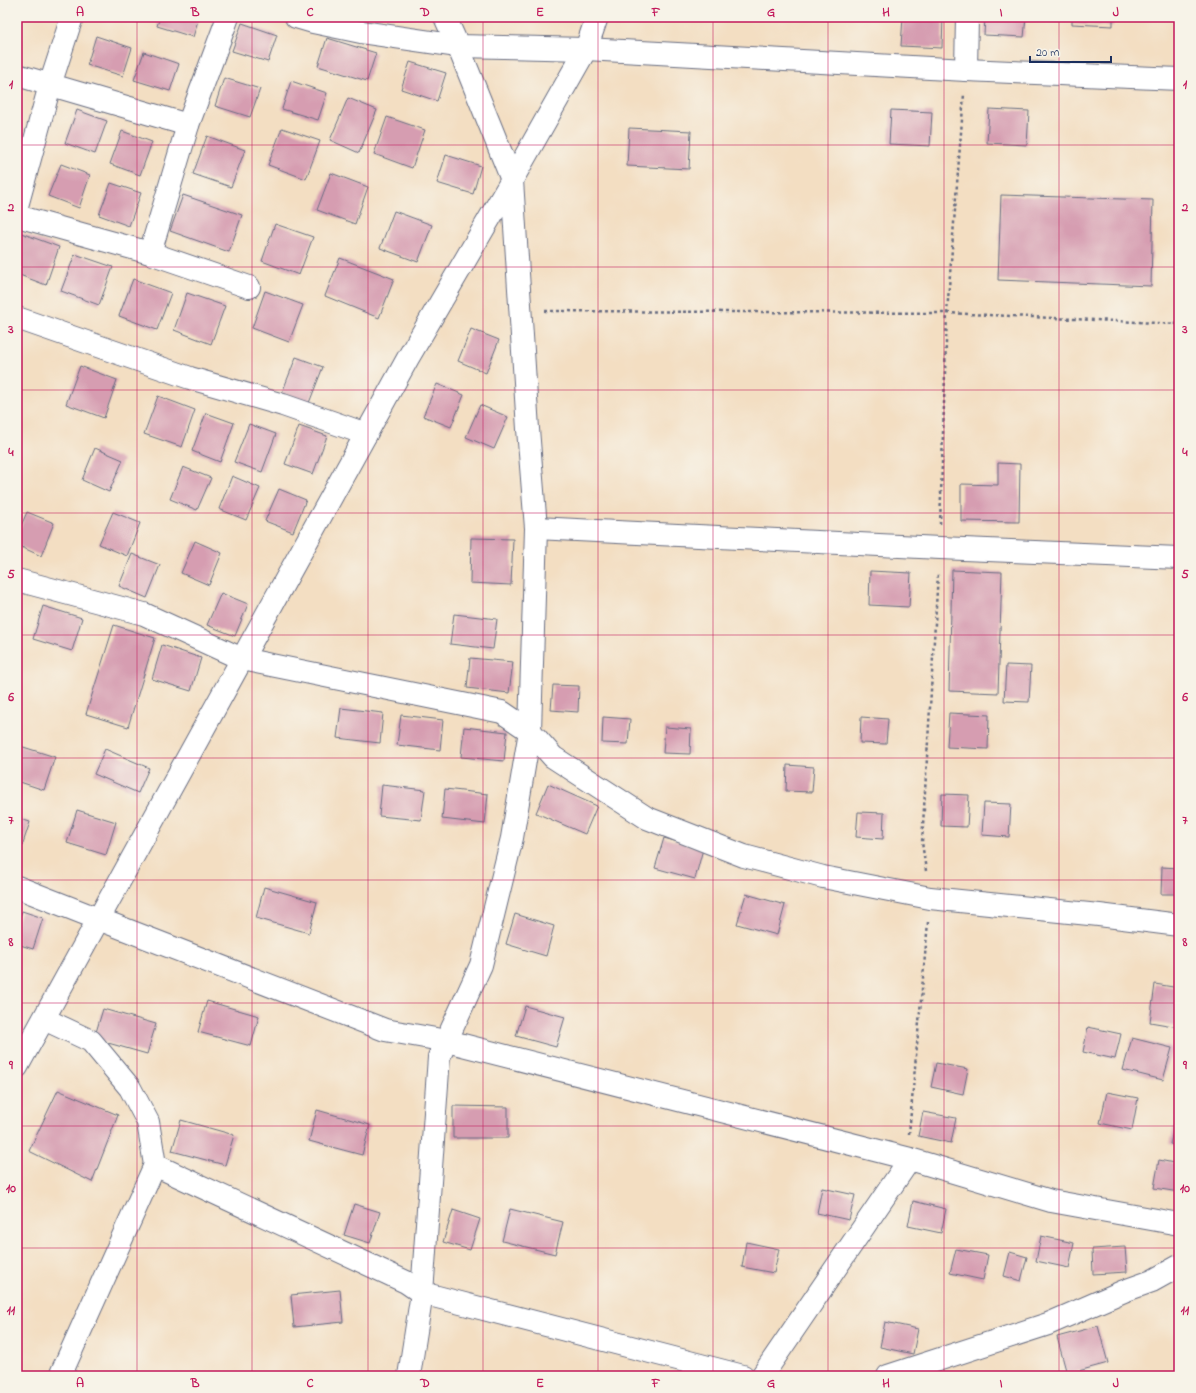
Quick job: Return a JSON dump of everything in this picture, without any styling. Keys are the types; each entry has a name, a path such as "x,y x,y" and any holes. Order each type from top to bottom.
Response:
{"street":[{"path":"17,206 50,85 72,17"},
{"path":"150,253 188,125 228,17"},
{"path":"296,17 361,32 458,46 586,49 966,70 1179,79"},
{"path":"409,1376 422,1294 439,1057 481,965 512,838 530,731 536,528 512,180 445,17"},
{"path":"17,1067 408,358 512,180 586,49 597,17"},
{"path":"966,70 967,17"},
{"path":"17,75 188,125"},
{"path":"17,216 150,253 249,287"},
{"path":"17,318 190,378 283,406 366,434"},
{"path":"536,528 1179,558"},
{"path":"17,580 144,614 242,659 502,712 530,731 552,756 647,818 744,856 823,877 930,898 1099,915 1179,925"},
{"path":"17,886 99,920 385,1030 447,1041 910,1160 1051,1201 1179,1224"},
{"path":"44,1019 91,1041 130,1088 148,1122 155,1165 60,1376"},
{"path":"762,1376 910,1160"},
{"path":"155,1165 406,1282 422,1294 743,1376"},
{"path":"888,1376 1048,1324 1124,1291 1152,1281 1179,1266"}],"path":[{"path":"910,1160 909,1138 930,898 922,842 940,548 947,312 966,70"},
{"path":"520,311 947,312 1179,324"}],"building":[{"path":"160,17 199,17 193,37 157,26"},
{"path":"903,17 943,17 942,48 901,46"},
{"path":"985,17 1026,17 1024,37 984,35"},
{"path":"1072,17 1113,17 1113,26 1072,24"},
{"path":"242,23 277,35 268,62 232,51"},
{"path":"96,36 132,48 123,76 87,65"},
{"path":"327,38 376,53 367,81 318,66"},
{"path":"144,52 179,64 170,91 134,80"},
{"path":"410,62 446,73 437,101 401,89"},
{"path":"224,78 260,89 250,117 215,106"},
{"path":"291,81 327,93 318,120 282,109"},
{"path":"348,98 377,110 359,153 330,140"},
{"path":"989,109 1029,111 1027,145 987,143"},
{"path":"77,110 107,121 95,154 65,143"},
{"path":"891,110 932,112 930,146 889,144"},
{"path":"387,117 425,130 412,168 374,154"},
{"path":"282,128 320,141 306,179 268,165"},
{"path":"629,128 691,131 689,169 627,166"},
{"path":"122,131 152,142 140,175 110,164"},
{"path":"207,136 245,150 231,187 193,174"},
{"path":"446,155 481,166 473,194 437,183"},
{"path":"61,164 90,175 79,208 48,196"},
{"path":"331,173 368,187 355,224 317,210"},
{"path":"111,183 141,193 129,226 99,215"},
{"path":"183,195 242,215 229,252 170,231"},
{"path":"1001,195 1153,200 1151,286 998,280"},
{"path":"394,211 432,225 418,262 380,248"},
{"path":"275,224 313,237 299,275 262,261"},
{"path":"21,233 59,247 46,285 17,274 17,245"},
{"path":"75,254 113,267 99,305 61,291"},
{"path":"340,258 394,279 379,318 325,296"},
{"path":"133,279 171,293 157,330 119,316"},
{"path":"265,291 303,305 289,342 252,328"},
{"path":"187,293 225,306 211,344 174,330"},
{"path":"471,329 499,340 486,373 458,361"},
{"path":"296,357 323,367 309,403 282,393"},
{"path":"80,366 117,380 104,418 66,404"},
{"path":"437,384 464,395 451,427 423,416"},
{"path":"158,396 195,410 182,447 144,434"},
{"path":"480,405 508,417 494,449 466,437"},
{"path":"206,413 234,423 220,462 192,451"},
{"path":"249,424 276,434 262,472 234,462"},
{"path":"299,426 327,436 313,474 285,464"},
{"path":"95,448 123,460 109,492 82,480"},
{"path":"998,463 1020,464 1019,522 961,521 961,484 998,485"},
{"path":"183,467 211,478 197,510 170,499"},
{"path":"232,476 260,488 246,520 219,509"},
{"path":"279,489 306,500 293,532 265,521"},
{"path":"27,512 54,523 41,556 17,545 17,535"},
{"path":"113,512 140,523 127,556 99,544"},
{"path":"471,538 513,539 511,585 470,583"},
{"path":"195,541 222,553 209,585 181,573"},
{"path":"132,554 160,565 147,598 119,586"},
{"path":"952,570 1002,572 998,693 949,691"},
{"path":"870,571 911,573 909,607 869,605"},
{"path":"221,593 248,604 235,636 207,625"},
{"path":"43,606 82,618 72,651 33,639"},
{"path":"454,614 497,619 493,649 450,644"},
{"path":"114,625 155,638 128,727 86,714"},
{"path":"162,645 201,658 191,691 152,679"},
{"path":"470,658 513,662 509,693 467,688"},
{"path":"1006,665 1031,666 1029,702 1004,701"},
{"path":"553,685 579,686 578,712 551,710"},
{"path":"341,708 383,713 380,743 337,738"},
{"path":"949,713 989,715 988,749 947,747"},
{"path":"401,715 443,720 440,750 397,745"},
{"path":"603,717 630,719 628,744 602,743"},
{"path":"861,717 888,719 886,744 860,743"},
{"path":"464,727 507,732 504,761 461,757"},
{"path":"665,727 691,729 690,754 663,753"},
{"path":"17,745 55,757 44,790 17,781"},
{"path":"105,749 149,768 138,793 94,774"},
{"path":"787,765 814,767 812,792 786,791"},
{"path":"548,784 597,806 585,834 536,813"},
{"path":"382,785 425,790 421,820 379,816"},
{"path":"445,789 488,794 485,824 442,819"},
{"path":"942,794 969,795 967,827 941,826"},
{"path":"984,803 1011,804 1009,837 982,835"},
{"path":"77,810 116,822 106,855 67,843"},
{"path":"858,812 884,813 883,839 856,837"},
{"path":"17,818 30,822 19,855 17,855"},
{"path":"664,838 703,849 695,879 655,868"},
{"path":"1162,867 1179,868 1179,894 1161,894"},
{"path":"264,887 317,902 309,933 256,918"},
{"path":"746,894 785,905 777,935 737,924"},
{"path":"22,911 43,918 33,949 17,944 17,925"},
{"path":"515,914 554,926 546,956 506,944"},
{"path":"1155,984 1179,988 1179,1027 1150,1022"},
{"path":"207,1001 259,1016 251,1046 198,1032"},
{"path":"525,1006 565,1017 556,1047 516,1036"},
{"path":"103,1009 156,1024 147,1054 94,1039"},
{"path":"1088,1027 1121,1034 1115,1059 1083,1052"},
{"path":"1132,1038 1172,1048 1163,1080 1123,1070"},
{"path":"936,1063 968,1069 963,1094 931,1087"},
{"path":"58,1090 118,1115 92,1182 29,1151"},
{"path":"1107,1092 1138,1098 1132,1130 1100,1123"},
{"path":"453,1106 508,1107 508,1138 453,1138"},
{"path":"317,1110 370,1125 362,1155 309,1141"},
{"path":"1179,1110 1179,1146 1170,1144"},
{"path":"923,1112 956,1118 951,1143 918,1136"},
{"path":"181,1120 234,1135 225,1165 172,1151"},
{"path":"1159,1160 1179,1164 1179,1192 1154,1188"},
{"path":"822,1188 855,1195 849,1220 817,1213"},
{"path":"913,1201 946,1209 941,1233 908,1226"},
{"path":"354,1204 380,1212 370,1243 344,1235"},
{"path":"510,1209 563,1222 555,1254 502,1241"},
{"path":"453,1210 480,1219 470,1250 443,1242"},
{"path":"1041,1236 1074,1243 1069,1268 1036,1261"},
{"path":"746,1242 779,1249 774,1273 742,1267"},
{"path":"1125,1247 1127,1272 1093,1274 1092,1249"},
{"path":"956,1249 988,1255 983,1280 950,1273"},
{"path":"1010,1252 1027,1257 1021,1281 1004,1276"},
{"path":"340,1290 343,1322 294,1327 291,1295"},
{"path":"885,1322 918,1329 913,1354 880,1347"},
{"path":"1098,1326 1108,1363 1067,1374 1057,1337"}]}
